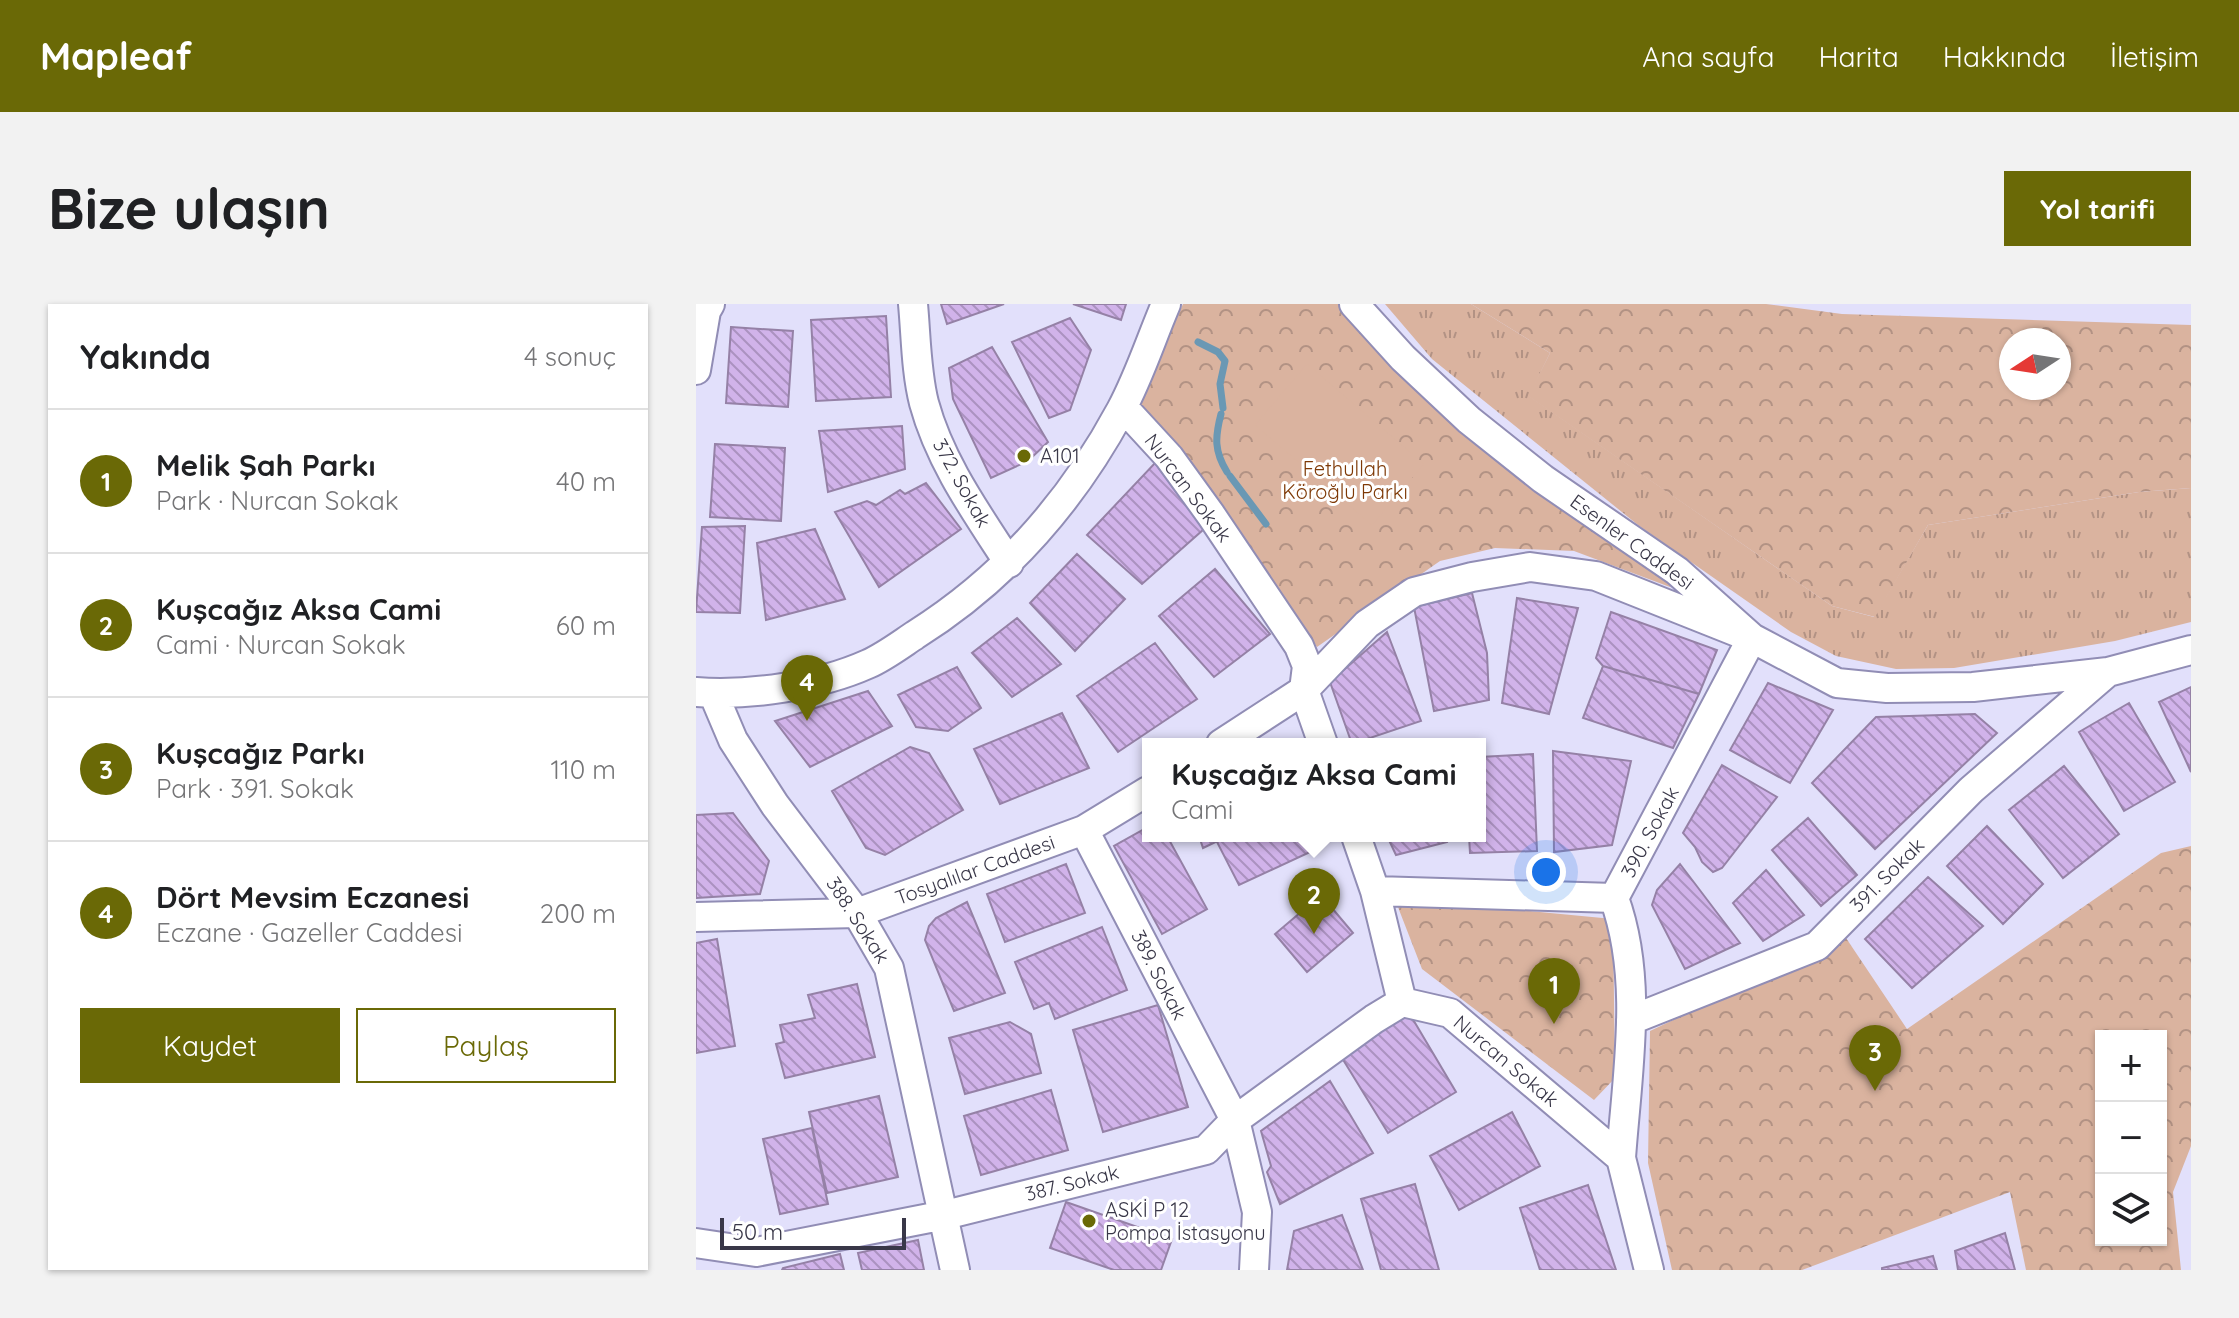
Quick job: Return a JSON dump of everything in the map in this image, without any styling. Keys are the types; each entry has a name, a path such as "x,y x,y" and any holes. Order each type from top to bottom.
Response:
{"street":[{"path":"696,370 706,311 710,304"},
{"name":"372. Sokak","path":"913,304 923,400 934,436 949,467 1009,563"},
{"path":"704,692 763,690 837,676 871,663 943,618 1009,563 1062,505 1123,407 1166,304"},
{"name":"Esenler Caddesi","path":"1354,304 1403,358 1469,420 1543,479 1677,571 1752,638 1837,683 1887,688 1973,687 2108,672 2191,650"},
{"name":"Nurcan Sokak","path":"1123,407 1169,457 1299,646 1307,666 1304,690 1321,738"},
{"path":"1230,738 1304,690 1367,624 1414,592 1472,577 1530,567 1596,576 1752,638"},
{"name":"390. Sokak","path":"1375,891 1614,898 1752,638"},
{"name":"391. Sokak","path":"1631,1020 1817,946 1971,790 2108,672"},
{"name":"388. Sokak","path":"704,692 758,779 857,913 889,968 955,1270"},
{"name":"Tosyalılar Caddesi","path":"696,917 857,913 1084,830 1142,795"},
{"name":"389. Sokak","path":"1084,830 1235,1120 1257,1212 1254,1270"},
{"path":"1358,842 1375,891 1402,1002"},
{"path":"1614,898 1626,930 1631,1020 1621,1158 1649,1270"},
{"name":"Nurcan Sokak","path":"1402,1002 1450,1013 1621,1158"},
{"name":"387. Sokak","path":"696,1243 756,1261 1206,1150 1235,1120 1402,1002"}],"green space":[{"name":"Fethullah Köroğlu Parkı","path":"1183,304 1339,304 1348,316 1674,582 1670,587 1574,551 1495,548 1440,561 1317,647 1220,508 1136,405"},
{"path":"1385,304 1471,304 1550,353 1529,396 1832,606 1874,617 1928,525 2139,492 2191,488 2191,622 2115,641 1954,668 1896,669 1836,656 1791,632 1638,525 1432,359"},
{"path":"1471,304 1766,304 1842,314 2191,325 2191,488 2139,492 1928,525 1875,617 1832,606 1528,396 1550,353"},
{"path":"1307,364 1424,464 1372,525 1255,425"},
{"path":"2191,846 2191,1146 2173,1192 2181,1270 2026,1270 2010,1192 1802,1270 1672,1270 1648,1163 1650,1031 1846,938 1907,1029 2161,853"},
{"path":"1406,899 1613,919 1615,1078 1594,1100 1422,969 1396,902"}],"building":[{"path":"941,304 1004,304 947,324"},
{"path":"1073,304 1126,304 1121,320"},
{"path":"886,316 891,397 816,401 811,320"},
{"path":"1070,318 1091,350 1070,410 1049,418 1012,342"},
{"path":"731,327 793,331 788,407 726,403"},
{"path":"992,347 1048,442 1028,461 991,478 953,399 949,368"},
{"path":"902,426 905,469 828,492 819,431"},
{"path":"715,444 785,448 781,521 710,517"},
{"path":"1155,463 1204,529 1142,584 1087,535"},
{"path":"926,483 961,529 879,587 835,512 867,501 876,505 900,490 905,494"},
{"path":"745,526 740,613 696,612 702,527"},
{"path":"815,529 845,599 766,620 757,543"},
{"path":"1077,554 1125,599 1075,651 1030,603"},
{"path":"1215,569 1270,634 1214,677 1159,616"},
{"path":"1472,593 1487,653 1489,700 1434,711 1414,607"},
{"path":"1517,598 1578,608 1549,714 1502,703"},
{"path":"1611,612 1717,650 1699,694 1603,666 1596,658"},
{"path":"1017,618 1061,664 1012,697 972,653"},
{"path":"1387,632 1421,721 1370,738 1350,738 1330,682"},
{"path":"1155,643 1197,699 1118,752 1077,696"},
{"path":"1603,666 1699,694 1673,748 1583,718"},
{"path":"957,667 981,708 948,731 916,727 898,695"},
{"path":"1768,683 1833,710 1790,783 1730,750"},
{"path":"2191,687 2191,772 2159,702"},
{"path":"868,691 892,726 810,767 775,721"},
{"path":"2129,703 2175,782 2124,811 2079,732"},
{"path":"1062,713 1089,768 1000,804 974,749"},
{"path":"1975,714 1997,733 1875,849 1812,783 1876,717"},
{"path":"910,747 929,753 963,810 885,855 866,848 832,791"},
{"path":"1553,751 1631,761 1612,845 1554,852"},
{"path":"1533,754 1537,851 1470,853 1469,842 1486,842 1486,757"},
{"path":"1722,765 1777,797 1722,868 1713,872 1702,862 1683,833"},
{"path":"2064,766 2119,834 2063,878 2009,810"},
{"path":"733,813 769,861 760,894 696,898 696,815"},
{"path":"1808,818 1857,875 1821,906 1772,850"},
{"path":"1987,826 2043,884 2003,924 1947,866"},
{"path":"1142,830 1142,842 1170,842 1207,909 1162,934 1114,846"},
{"path":"1201,842 1216,842 1203,848"},
{"path":"1217,842 1321,842 1323,846 1239,885"},
{"path":"1390,842 1447,842 1396,855"},
{"path":"1066,864 1085,913 1005,942 987,894"},
{"path":"1680,864 1740,943 1685,969 1652,905 1657,890"},
{"path":"1766,870 1804,915 1763,941 1733,903"},
{"path":"1928,877 1983,926 1912,988 1865,939"},
{"path":"1321,895 1353,933 1307,972 1275,934"},
{"path":"967,902 1005,993 954,1011 925,940 929,926 936,918"},
{"path":"1102,927 1127,990 1055,1019 1049,1003 1034,1009 1015,962"},
{"path":"717,939 735,1046 696,1053 696,943"},
{"path":"857,984 875,1057 785,1078 776,1044 784,1042 780,1025 815,1018 808,995"},
{"path":"1158,1005 1188,1107 1103,1132 1073,1030"},
{"path":"1408,1011 1456,1092 1388,1133 1339,1053"},
{"path":"1010,1022 1031,1034 1041,1073 965,1094 949,1038"},
{"path":"1330,1081 1373,1153 1280,1204 1267,1172 1271,1166 1261,1131"},
{"path":"1051,1090 1068,1150 981,1175 964,1116"},
{"path":"879,1096 898,1177 827,1193 809,1112"},
{"path":"1512,1112 1540,1166 1459,1210 1430,1156"},
{"path":"812,1128 828,1204 780,1214 763,1139"},
{"path":"1415,1184 1439,1270 1381,1270 1361,1199"},
{"path":"1588,1185 1616,1270 1540,1270 1520,1208"},
{"name":"ASKİ P 12 Pompa İstasyonu","path":"1066,1202 1172,1239 1161,1270 1114,1270 1050,1248"},
{"path":"1342,1215 1363,1270 1287,1270 1294,1231"},
{"path":"2005,1233 2015,1270 1958,1270 1955,1251"},
{"path":"918,1240 924,1270 862,1270 858,1253"},
{"path":"840,1254 844,1270 782,1270 783,1268"},
{"path":"1933,1256 1937,1270 1882,1270 1882,1268"}],"waterway":[{"path":"1198,342 1218,352 1225,361 1220,384 1223,408"},
{"path":"1221,414 1217,444 1227,472"},
{"path":"1230,476 1266,524"}],"place":[{"name":"A101","path":"1024,456"},
{"name":"Dört Mevsim Eczanesi","path":"807,721"},
{"name":"Kuşcağız Aksa Cami","path":"1314,934"},
{"name":"Melik Şah Parkı","path":"1554,1024"},
{"name":"Kuşcağız Parkı","path":"1875,1091"},
{"name":"ASKİ P 12 Pompa İstasyonu","path":"1089,1221"}]}
